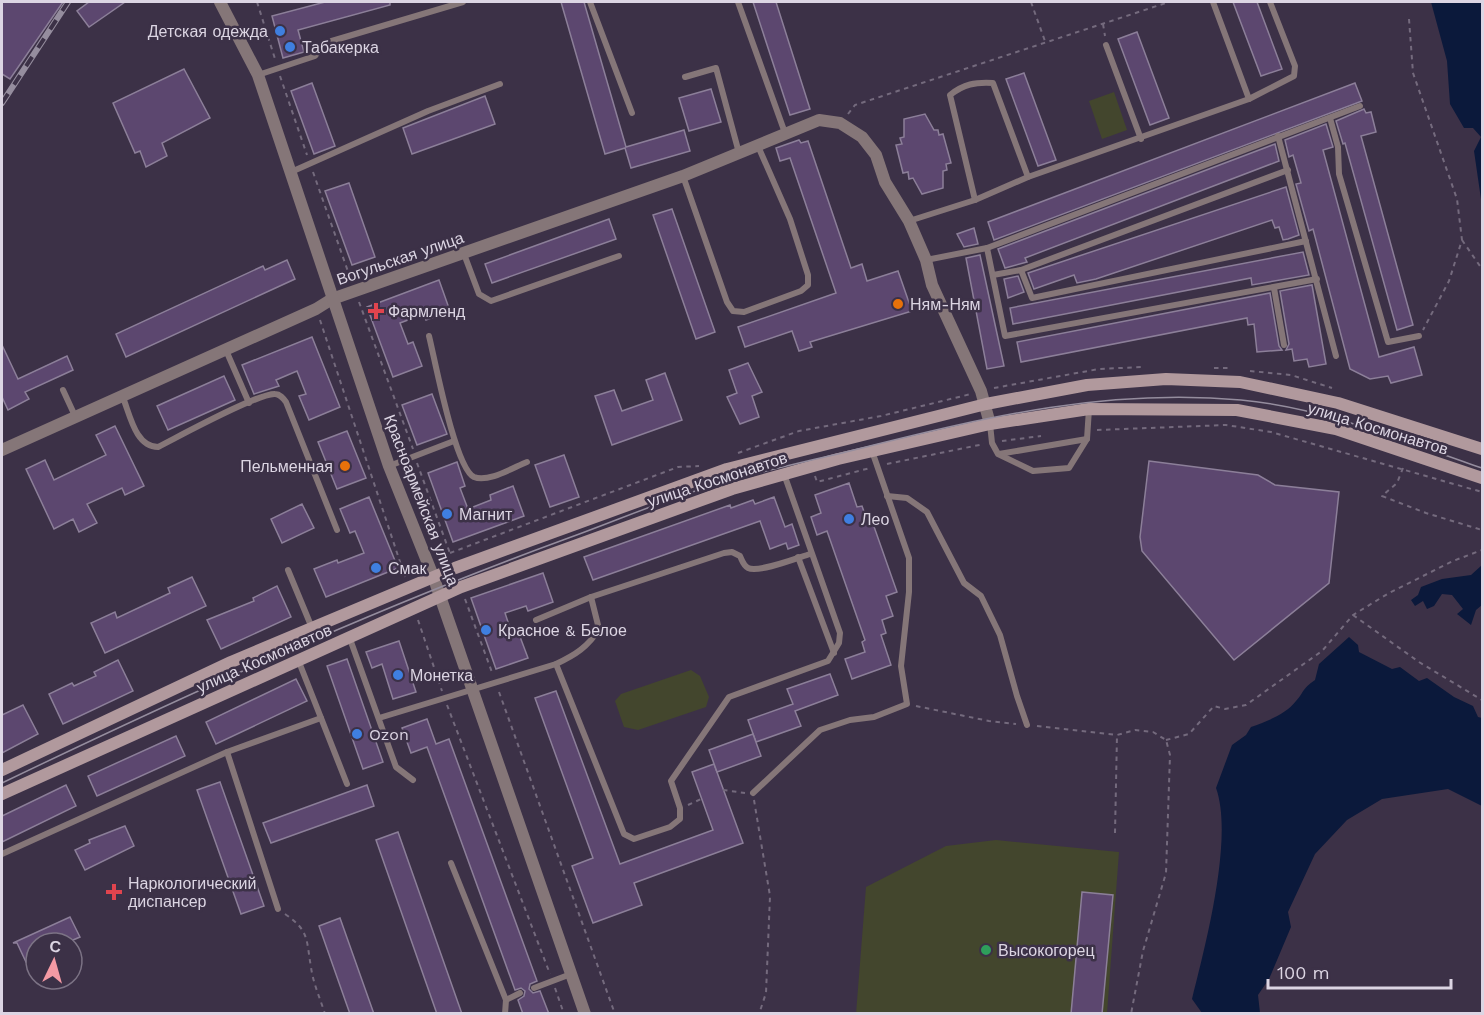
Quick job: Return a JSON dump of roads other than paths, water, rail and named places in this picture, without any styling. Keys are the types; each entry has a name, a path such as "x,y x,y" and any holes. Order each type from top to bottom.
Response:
{"main road":[{"name":"улица Космонавтов","path":"2,770 231,662 433,576 727,469 986,404 1086,385 1167,379 1240,382 1338,403 1482,449"},
{"name":"улица Космонавтов","path":"2,794 461,587 732,489 784,473 990,424 1089,410 1237,410 1336,429 1482,478"}],"street":[{"name":"Красноармейская улица","path":"220,2 258,75 389,466 433,576 585,1014"},
{"name":"Вогульская улица","path":"2,450 225,347 316,309 332,298 683,176 819,120 840,123 862,137 876,155 885,182 909,221"},
{"path":"909,221 926,260 932,285 986,404 990,424"}],"lane":[{"path":"258,75 315,56 325,43 463,2"},
{"path":"590,2 632,113"},
{"path":"738,2 785,134"},
{"path":"1213,2 1249,99"},
{"path":"909,221 975,200 1028,177 1249,99 1294,76 1295,66 1270,2"},
{"path":"1106,45 1141,139"},
{"path":"685,77 716,68 739,153"},
{"path":"975,200 950,95 962,86 978,82 993,83 1028,177"},
{"path":"290,172 429,111 500,84"},
{"path":"926,260 987,248 1360,106"},
{"path":"1330,118 1338,147 1339,174 1388,342 1419,336"},
{"path":"1278,136 1336,356"},
{"path":"683,176 727,302 733,311 744,312 801,291 808,285 808,275 790,219 758,146"},
{"path":"993,275 1021,270 1288,171"},
{"path":"1021,270 1032,298 1306,241"},
{"path":"987,248 1005,336 1317,279"},
{"path":"464,254 478,294 491,301 620,256"},
{"path":"1274,288 1284,345"},
{"path":"429,336 454,441 466,469 474,477 484,478 527,462"},
{"path":"225,347 249,403"},
{"path":"63,390 75,416"},
{"path":"122,395 141,442 148,447 158,447 249,403 274,394 281,396 286,402 337,530"},
{"path":"990,424 992,443 998,454 1033,471 1069,468 1087,439 1089,410"},
{"path":"998,454 1087,439"},
{"path":"389,466 454,441"},
{"path":"753,793 820,730 850,720 874,717 907,704 901,666 909,592 909,558 872,451"},
{"path":"556,664 624,834 633,839 670,827 680,819 680,808 671,781 729,697 828,661 834,653 840,633 810,554 784,473"},
{"path":"887,496 907,498 927,512 964,583 981,596 1000,634 1027,725"},
{"path":"536,620 591,597 724,553 732,552 740,556 743,564 748,568 758,569 810,554"},
{"path":"798,557 834,653"},
{"path":"288,570 312,629"},
{"path":"379,718 556,664 585,648 599,629 591,597"},
{"path":"350,639 396,767 413,780"},
{"path":"299,662 347,784"},
{"path":"2,854 226,752 321,718"},
{"path":"226,752 278,909"},
{"path":"451,863 506,1000 505,1014"},
{"path":"534,988 572,974"},
{"path":"506,1000 519,993"}],"water":[{"path":"1431,2 1482,2 1482,206 1474,151 1481,137 1473,128 1464,128 1450,104 1447,61"},
{"path":"1482,565 1482,605 1476,610 1471,625 1457,614 1463,609 1452,595 1442,594 1434,606 1427,609 1423,601 1415,606 1411,600 1418,595 1421,587 1442,579 1471,575"},
{"path":"1349,637 1358,645 1359,652 1392,669 1400,667 1419,681 1427,678 1454,697 1473,706 1478,717 1482,718 1482,806 1448,789 1382,799 1347,820 1315,854 1288,912 1291,927 1269,979 1258,995 1260,1013 1202,1013 1192,999 1210,923 1220,863 1221,809 1216,788 1232,745 1246,735 1251,727 1275,717 1292,706 1305,688 1315,680 1319,664"}],"tram line":[{"path":"2,783 350,624 659,504 754,474 957,425 1097,401 1192,397 1241,400 1303,410 1333,418 1482,468"}],"railway":[{"path":"2,103 68,2"}],"place":[{"name":"Детская одежда","path":"280,31"},
{"name":"Табакерка","path":"290,47"},
{"name":"Ням-Ням","path":"898,304"},
{"name":"Фармленд","path":"376,311"},
{"name":"Пельменная","path":"345,466"},
{"name":"Магнит","path":"447,514"},
{"name":"Лео","path":"849,519"},
{"name":"Смак","path":"376,568"},
{"name":"Красное & Белое","path":"486,630"},
{"name":"Монетка","path":"398,675"},
{"name":"Ozon","path":"357,734"},
{"name":"Наркологический диспансер","path":"114,892"},
{"name":"Высокогорец","path":"986,950"}]}
